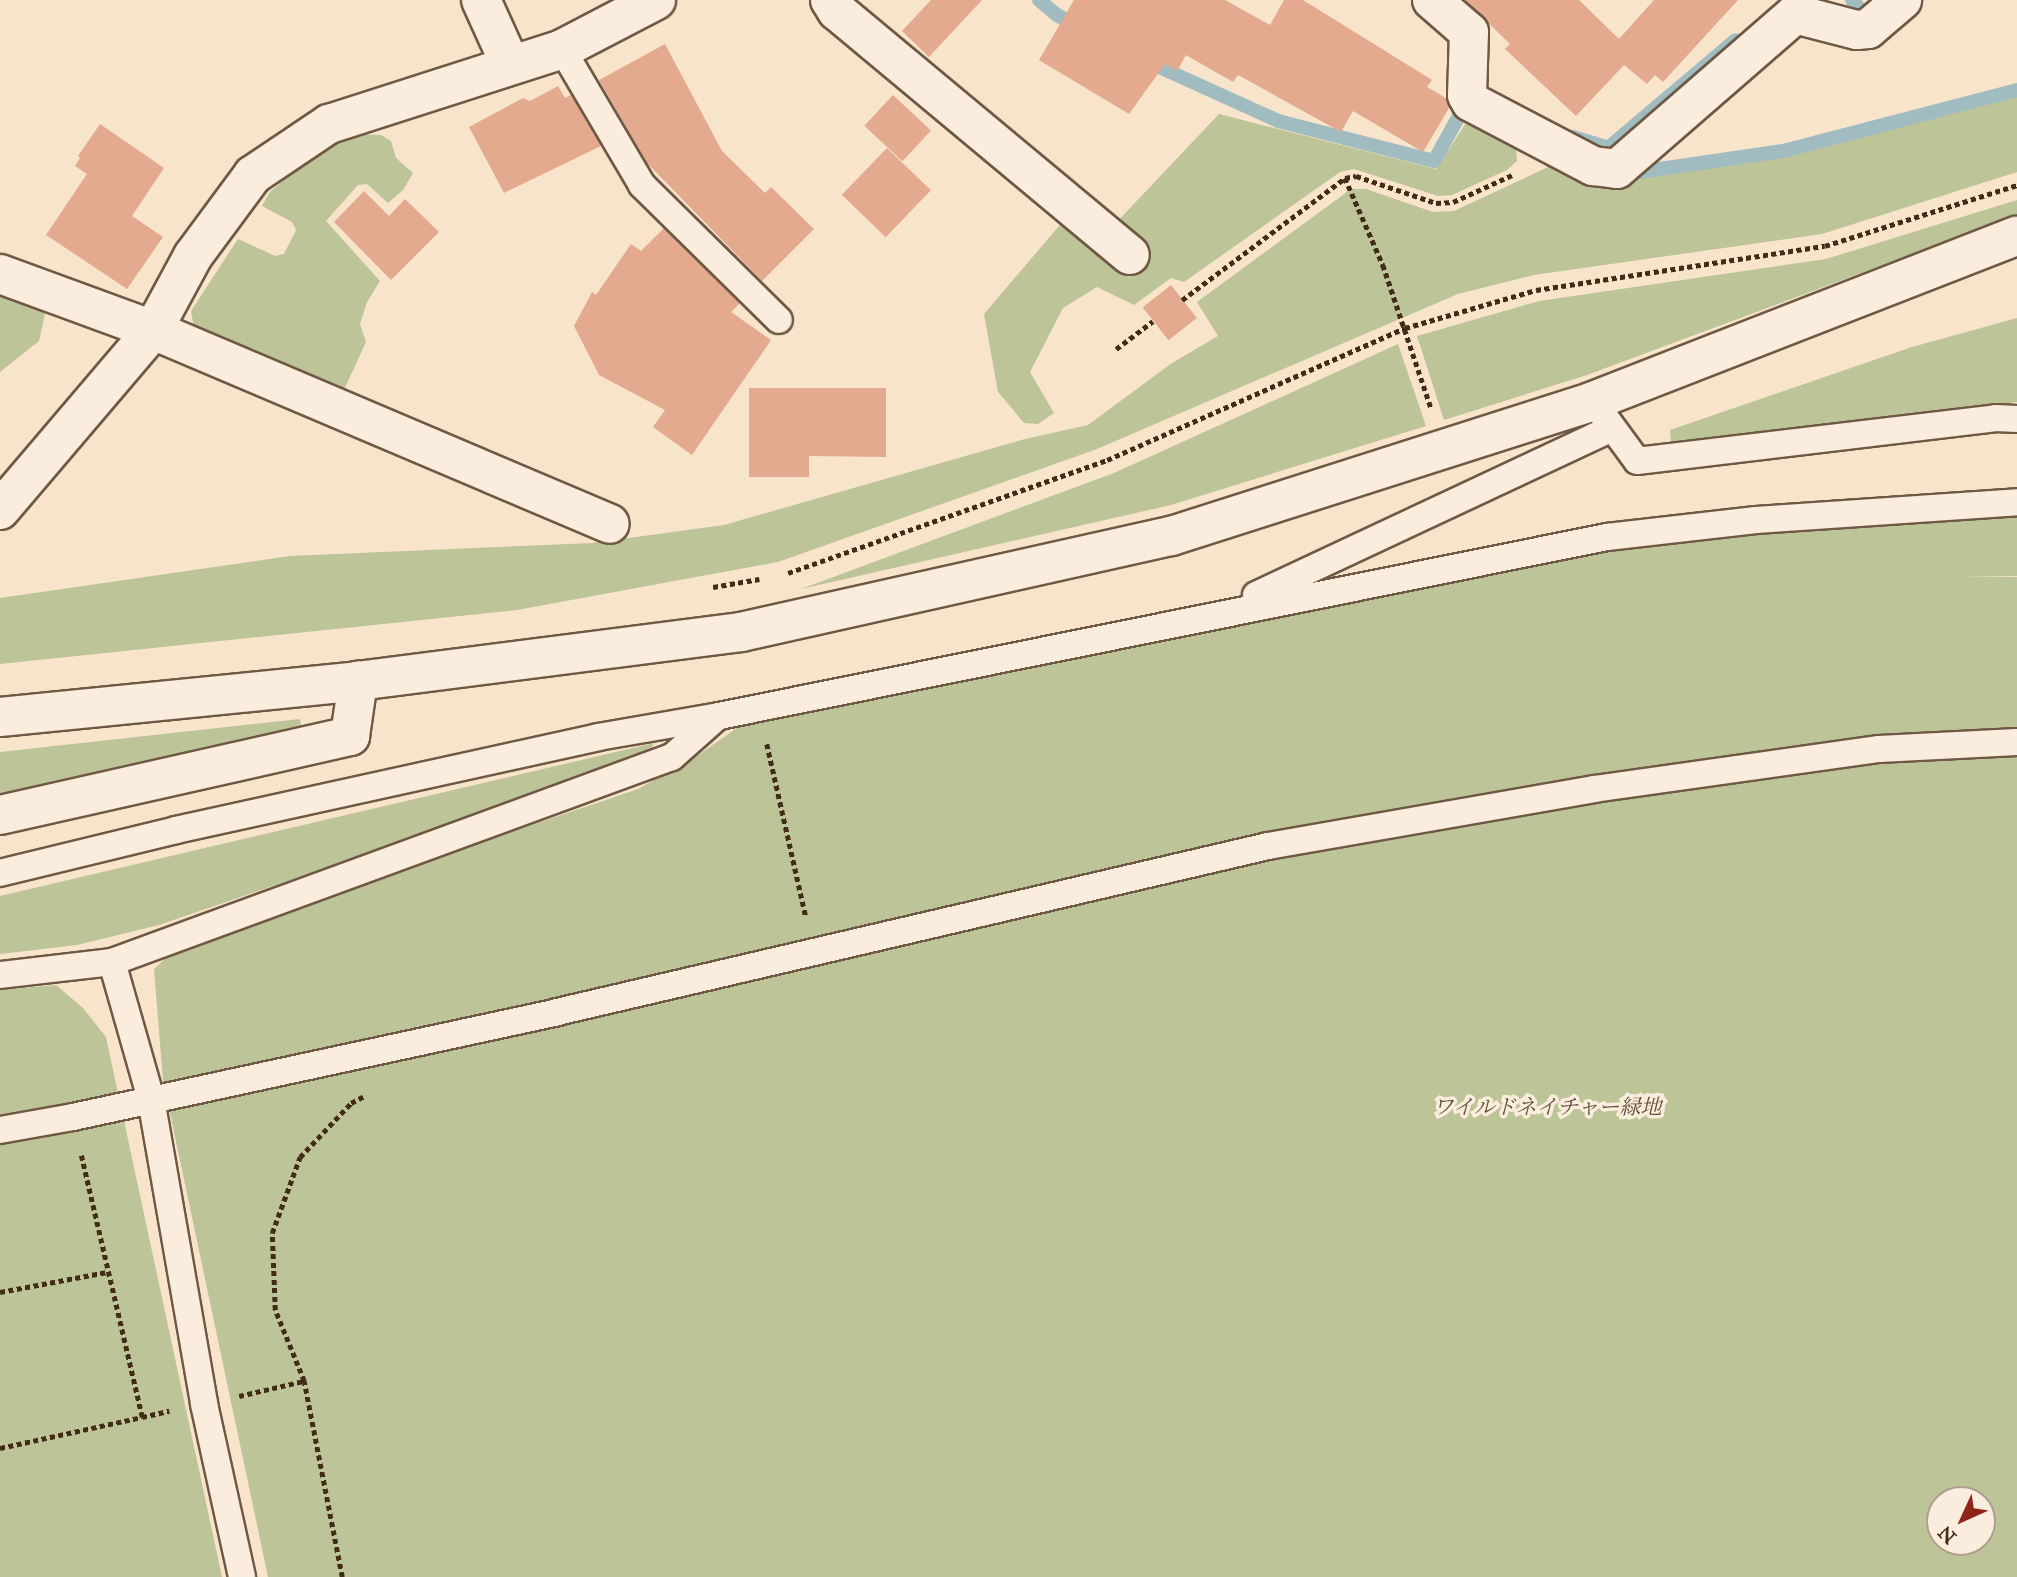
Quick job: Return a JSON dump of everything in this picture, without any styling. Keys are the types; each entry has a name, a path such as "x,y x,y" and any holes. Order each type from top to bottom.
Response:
{"street":[{"path":"481,0 510,64"},
{"path":"0,510 153,330 193,257 253,175 330,124 562,49 656,0"},
{"path":"830,0 836,11 1130,255"},
{"path":"1432,0 1469,32 1467,95 1471,102 1593,166 1617,169 1795,14 1857,30 1867,29 1902,0"},
{"path":"0,717 358,681 741,632 1171,536 1602,414 2017,236"},
{"path":"0,274 153,330 610,524"},
{"path":"0,815 350,736 358,681"}],"lane":[{"path":"562,49 642,185 779,320"},
{"path":"1215,613 1602,414 1637,461 1996,418 2017,419"},
{"path":"0,873 176,830 598,737 719,716 1215,613 1607,537 1756,520 2017,502"},
{"path":"0,975 112,962 672,757 719,716"},
{"path":"0,1130 151,1100 813,952 1268,846 1594,789 1879,749 2017,742"},
{"path":"112,962 151,1100 204,1404 242,1577"}],"path":[{"path":"1182,300 1345,178 1356,176 1436,204 1453,202 1563,151"},
{"path":"1345,178 1383,265 1433,412"},
{"path":"782,575 1107,460 1405,328 1536,290 1825,246 2017,185"},
{"path":"1116,349 1153,321"},
{"path":"702,589 769,577"},
{"path":"758,706 813,952"},
{"path":"342,1577 304,1381 275,1310 272,1233 300,1157 351,1103 375,1090"},
{"path":"0,1448 142,1417 73,1117"},
{"path":"0,1292 107,1272"},
{"path":"204,1404 304,1381"}],"green space":[{"path":"2017,96 2017,172 1822,234 1534,275 1458,294 1097,449 778,562 517,610 0,664 0,598 290,556 592,543 724,525 1025,439 1088,425 1172,363 1218,336 1197,302 1351,189 1366,189 1433,212 1454,211 1559,162 1624,178 1783,157"},
{"path":"1219,114 1436,169 1468,120 1516,148 1517,161 1507,170 1452,195 1438,196 1354,169 1340,172 1184,282 1171,278 1134,305 1097,287 1063,308 1030,372 1054,413 1038,424 1024,423 998,392 984,314 1065,219 1114,225"},
{"path":"357,134 381,135 391,141 396,158 413,173 403,190 388,203 367,184 358,185 326,221 380,281 367,302 360,324 366,342 342,394 195,334 191,311 238,239 275,256 284,254 296,230 292,222 262,206 270,192 315,154"},
{"path":"2017,200 2017,215 1587,375 1444,420 1417,336 1539,301 1826,259"},
{"path":"0,292 46,309 39,341 0,372"},
{"path":"2017,318 2017,402 1671,443 1670,430 1912,347"},
{"path":"1398,344 1426,426 1171,505 801,589 1114,473"},
{"name":"ワイルドネイチャー緑地","path":"2017,515 2017,576 1955,576 2017,577 2017,1577 268,1577 163,1080 154,969 181,944 638,789 694,758 754,716 1608,549 1753,533"},
{"path":"300,719 301,725 0,797 0,752"},
{"path":"654,743 647,758 159,925 77,945 0,954 0,896"},
{"path":"56,985 83,1008 106,1037 222,1577 0,1577 0,990"}],"building":[{"path":"931,0 982,0 929,57 902,31"},
{"path":"1074,0 1225,0 1270,25 1284,0 1303,0 1432,80 1427,87 1446,98 1449,108 1423,152 1353,111 1341,132 1238,75 1233,82 1186,55 1177,71 1165,64 1129,114 1039,60"},
{"path":"1465,0 1579,0 1619,39 1654,0 1738,0 1663,82 1655,75 1647,84 1624,65 1576,116 1505,49 1510,44"},
{"path":"665,44 722,151 765,193 771,187 814,229 762,281 647,163 599,80"},
{"path":"558,86 565,98 571,95 601,146 504,193 469,127 523,98 530,101"},
{"path":"893,95 931,130 902,161 864,126"},
{"path":"100,124 164,168 132,216 163,237 127,289 46,235 87,174 75,166 80,158 78,156"},
{"path":"887,148 931,190 886,237 842,195"},
{"path":"364,191 389,216 405,199 439,232 391,280 334,222"},
{"path":"664,228 740,303 731,312 771,340 692,455 653,427 665,410 599,375 574,326 592,292 596,295 631,244 641,251"},
{"path":"1171,285 1197,318 1168,340 1143,307"},
{"path":"749,388 886,388 886,457 809,456 809,477 749,477"}],"waterway":[{"path":"1039,0 1057,15 1078,26"},
{"path":"1852,0 1861,10"},
{"path":"1573,137 1608,148 1736,40"},
{"path":"1146,61 1278,121 1434,161 1460,114"},
{"path":"1639,172 1783,151 2017,90"}]}
